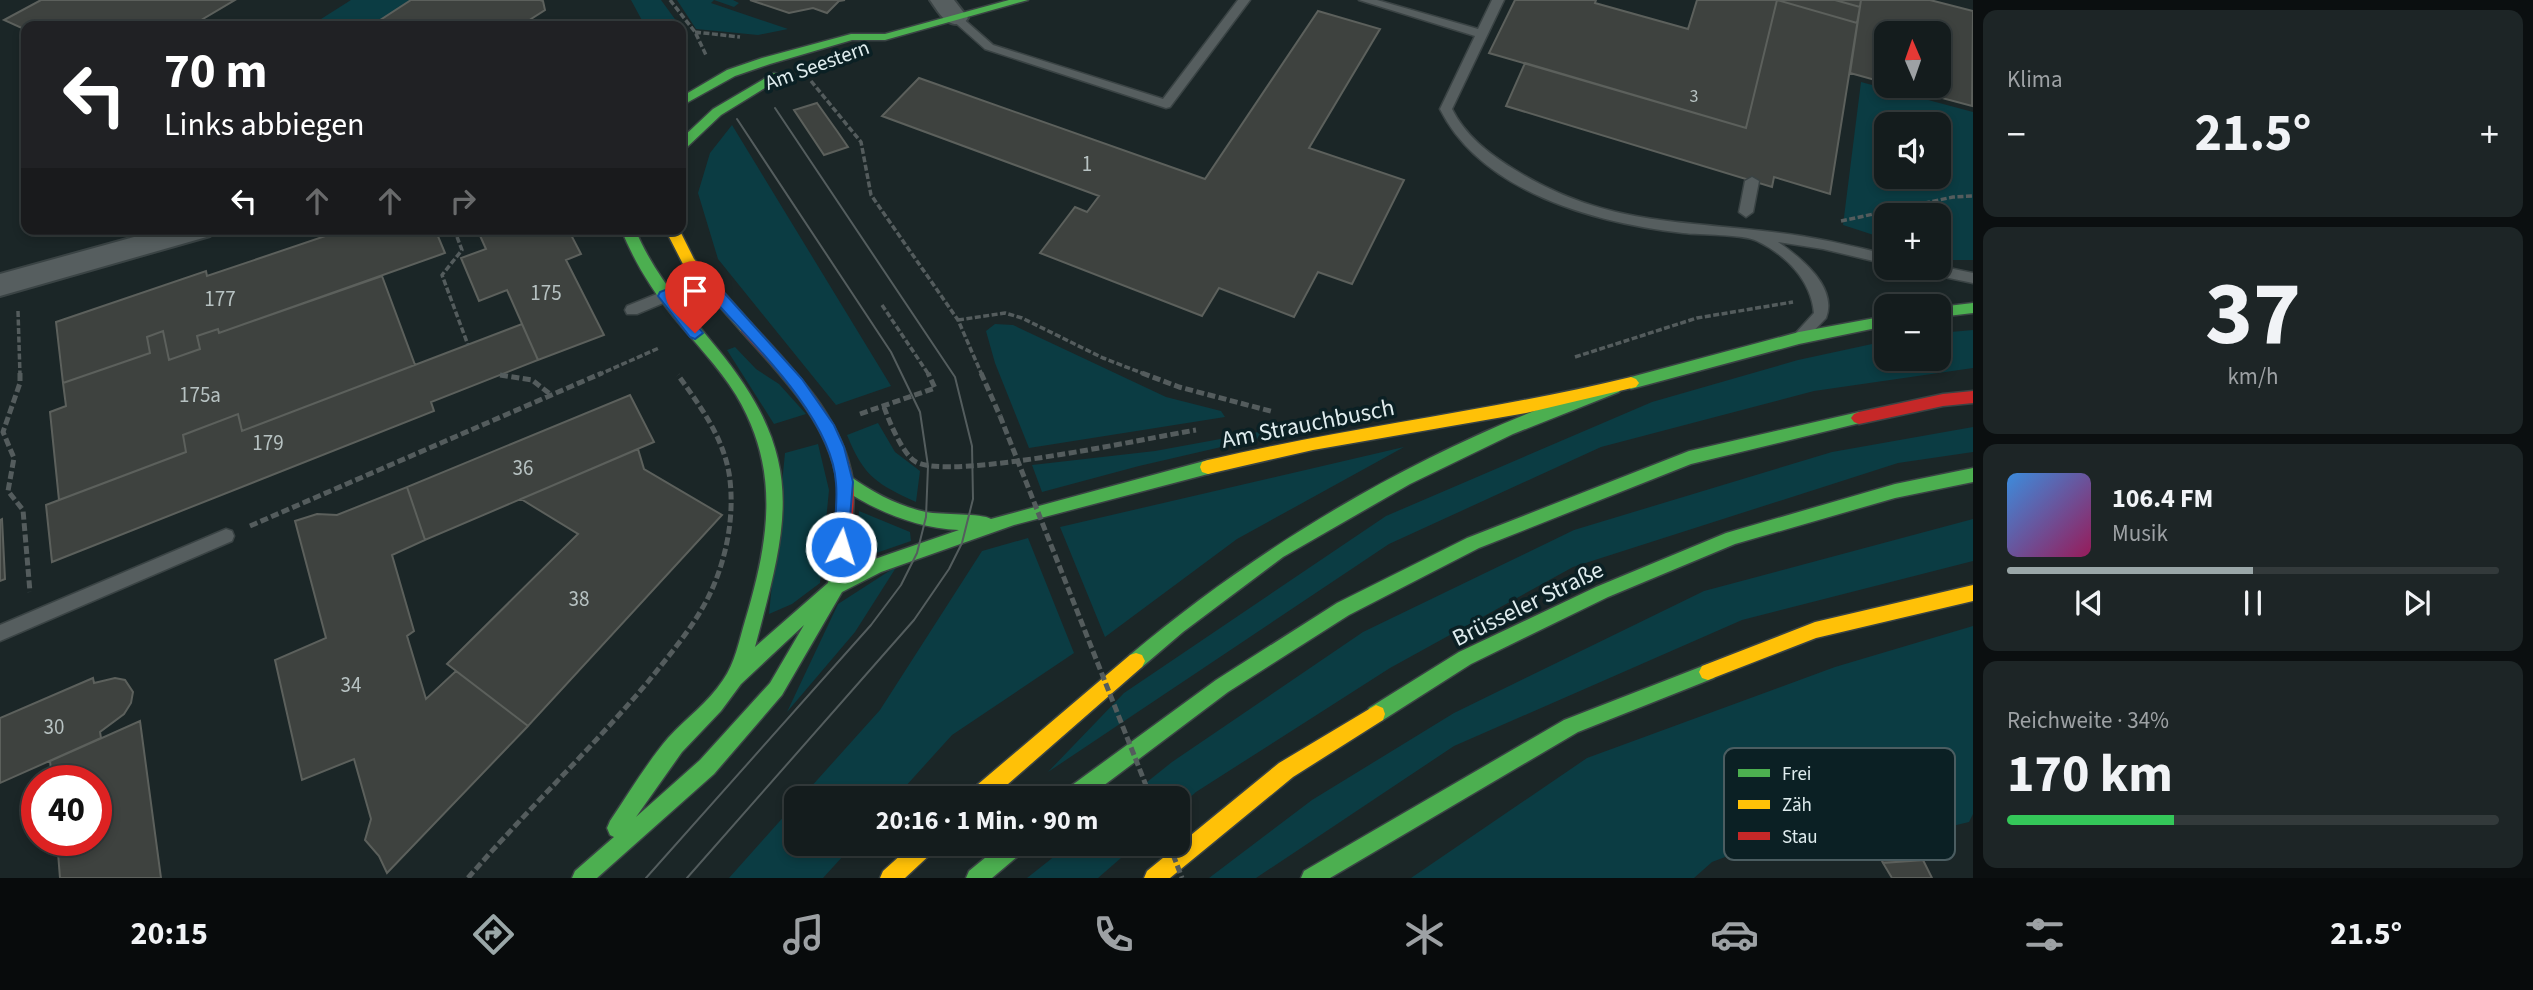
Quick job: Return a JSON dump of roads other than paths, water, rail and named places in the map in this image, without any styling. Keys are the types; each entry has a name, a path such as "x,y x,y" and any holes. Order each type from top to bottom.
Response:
{"main road":[{"name":"Am Seestern","path":"859,54 874,47 885,37 949,9 1023,0"},
{"name":"Am Seestern","path":"686,99 731,73 766,61 851,37 885,37"},
{"name":"Am Seestern","path":"686,139 727,106 767,79 789,73"},
{"path":"630,235 637,252 665,296 740,389 762,424 770,443 779,491 776,544 760,603 734,679"},
{"path":"583,877 708,767 725,748 779,684 836,587 844,528 845,482 836,447 818,414 796,383 704,280 674,235"},
{"path":"1951,311 1973,308"},
{"path":"992,786 1177,626 1277,552 1404,479 1507,430 1614,388 1799,338 1874,323"},
{"name":"Am Strauchbusch","path":"583,877 672,748 734,679 784,631 836,587 875,566 1014,518 1253,455 1488,414 1614,388"},
{"path":"1087,786 1222,687 1343,610 1473,543 1689,458 1810,428 1943,400 1973,397"},
{"name":"Brüsseler Straße","path":"1154,878 1286,770 1465,658 1602,592 1732,538 1895,491 1973,475"},
{"name":"Am Strauchbusch","path":"845,482 873,502 951,523 968,524 1014,518"},
{"path":"1311,878 1572,726 1815,630 1973,593"},
{"path":"890,878 914,856"},
{"path":"976,878 1003,856"}],"street":[{"path":"8,283 179,235"}],"lane":[{"path":"949,9 989,47 1166,104 1244,0"},
{"path":"1365,0 1482,34"},
{"path":"1478,3 1497,4 1446,109 1455,129 1524,185 1581,211 1656,227 1814,242 1874,256"},
{"path":"1746,212 1752,181"},
{"path":"1760,236 1793,258 1816,283 1821,314 1799,338"},
{"path":"1951,273 1973,278"},
{"path":"632,310 704,280"},
{"path":"0,633 226,536"}],"tram line":[{"path":"687,878 914,620 949,569 962,543 973,499 972,446 955,377 775,108"},
{"path":"646,878 871,625 901,585 917,553 926,517 928,466 920,412 891,352 737,119"}]}
